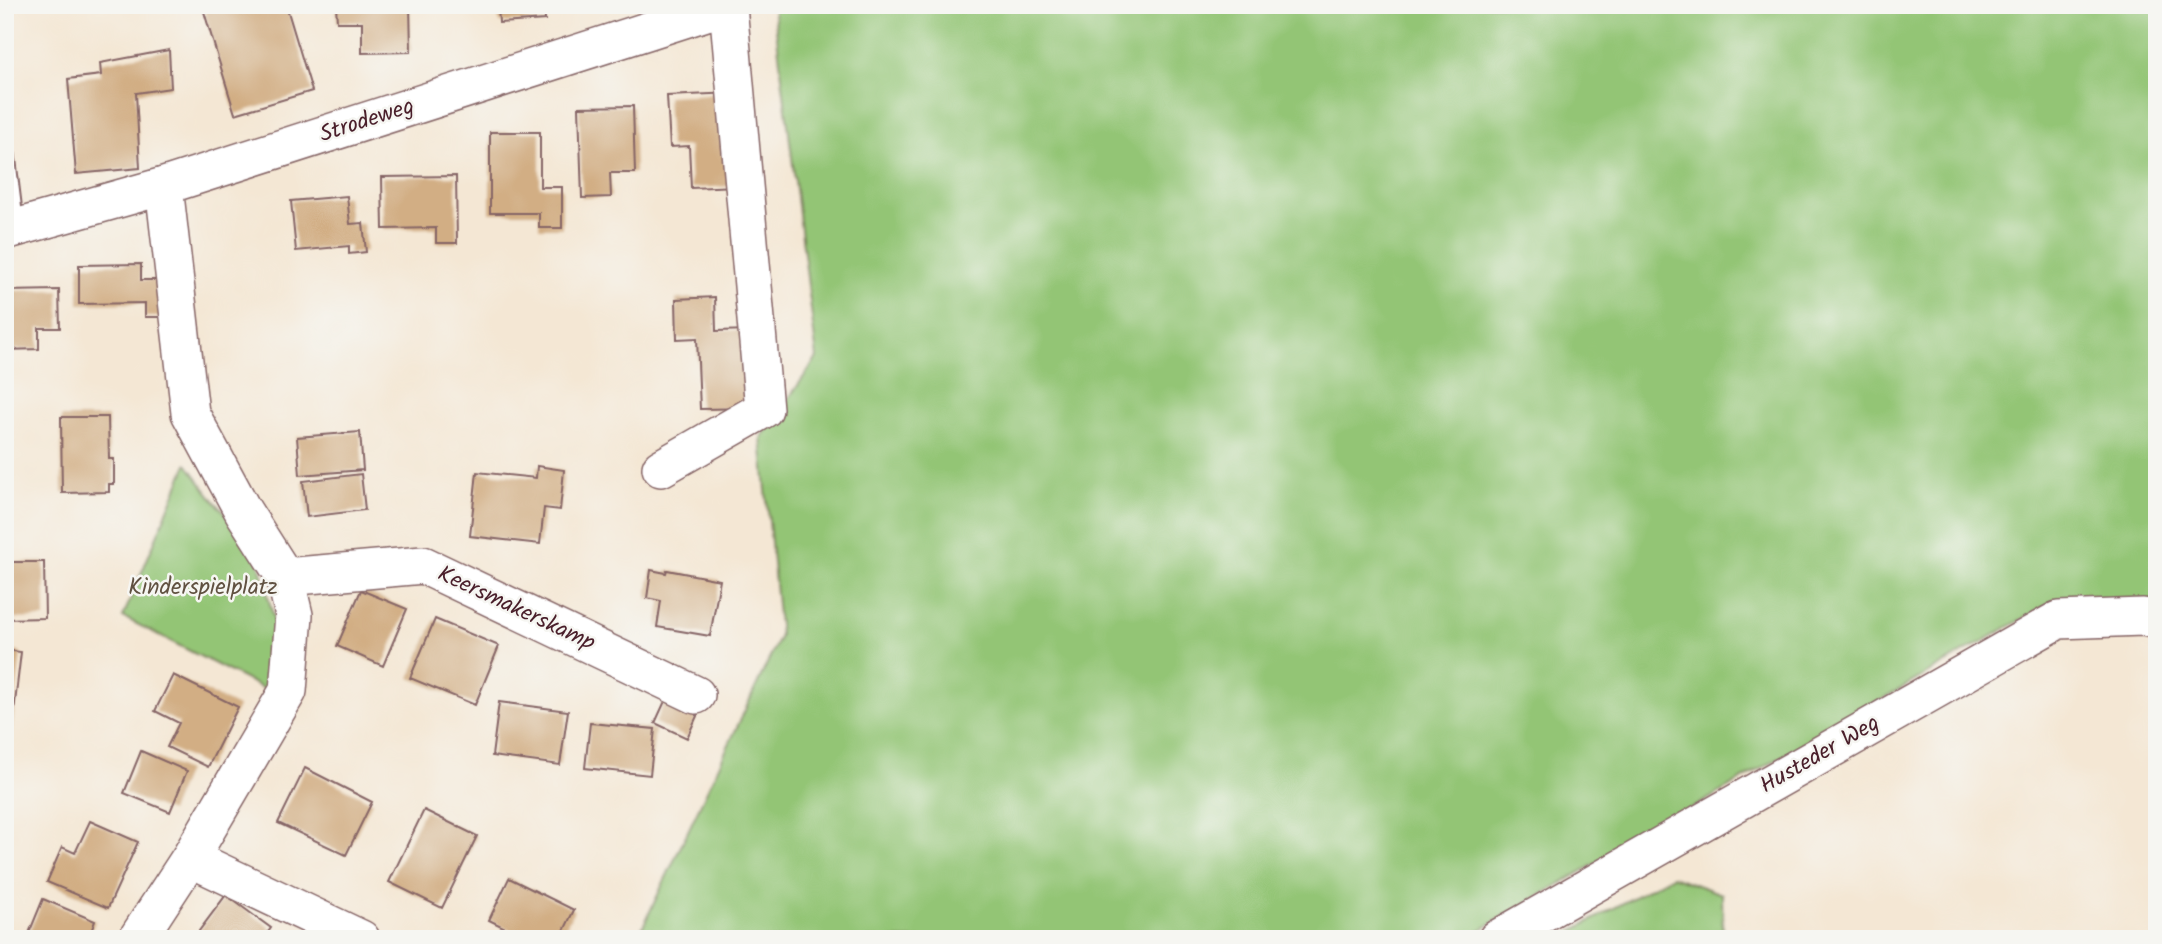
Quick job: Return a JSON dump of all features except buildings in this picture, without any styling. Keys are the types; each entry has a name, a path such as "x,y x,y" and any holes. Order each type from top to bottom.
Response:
{"street":[{"name":"Strodeweg","path":"10,229 164,186 728,5 764,409 661,468"},
{"path":"137,939 190,858 288,691 294,615 285,577 243,511 190,413 164,186"},
{"name":"Keersmakerskamp","path":"285,577 423,565 696,695"},
{"name":"Husteder Weg","path":"1497,939 2057,620 2143,617 2157,620"},
{"path":"190,858 361,939"}],"lane":[{"path":"5,155 10,229"}],"green space":[{"path":"773,5 2157,5 2157,603 2059,598 1464,939 637,939 780,636 761,438 817,358"},
{"name":"Kinderspielplatz","path":"187,464 216,503 253,541 280,641 270,692 123,617"},
{"path":"1672,876 1722,894 1723,939 1558,939"}]}
